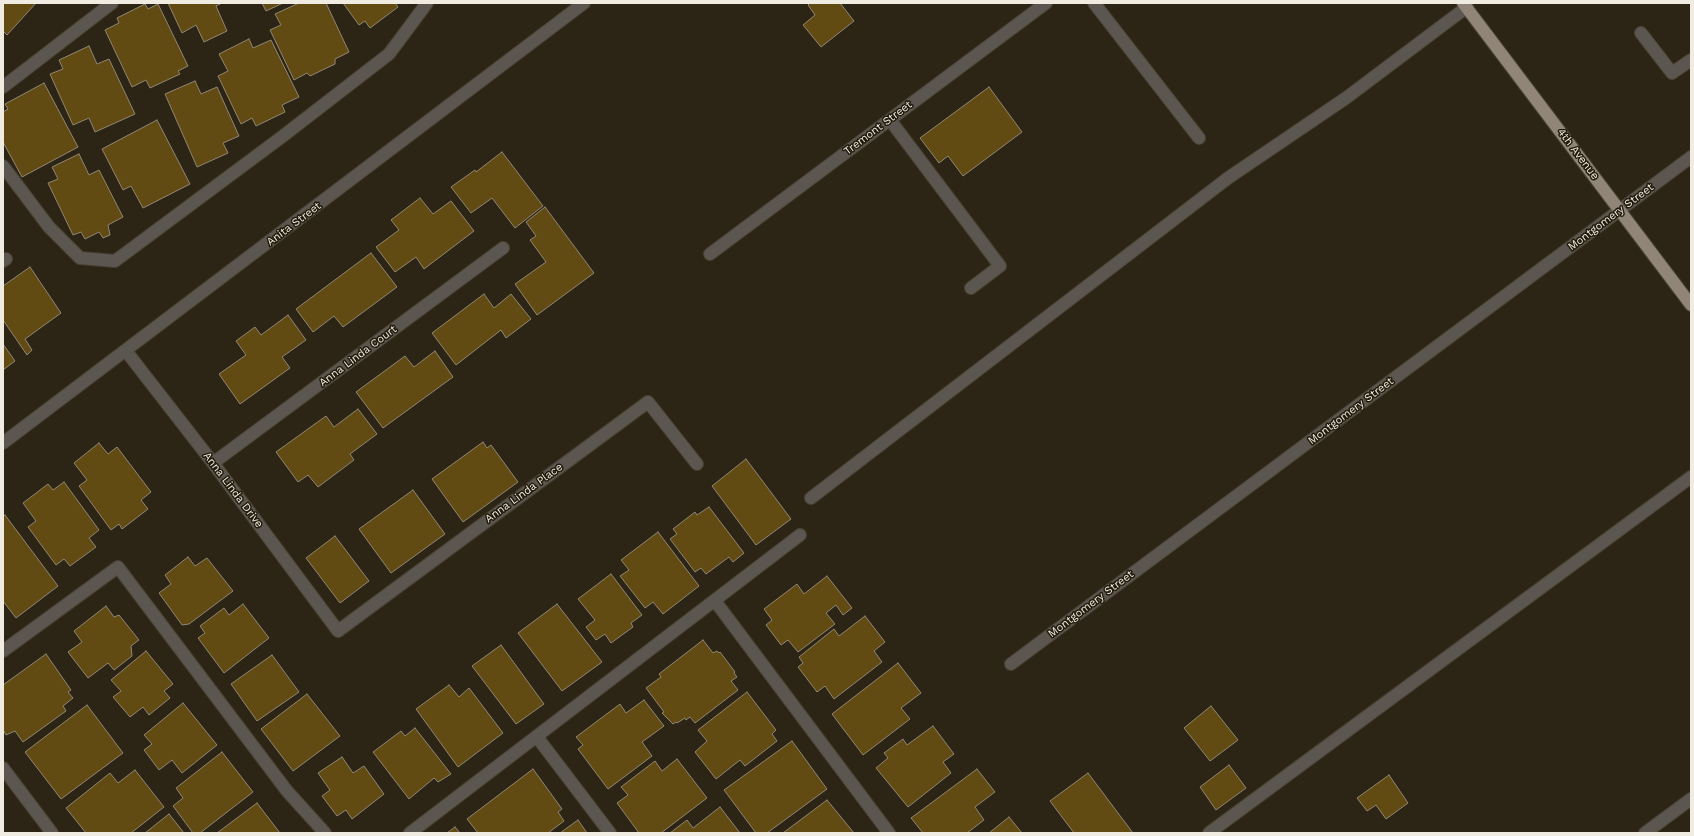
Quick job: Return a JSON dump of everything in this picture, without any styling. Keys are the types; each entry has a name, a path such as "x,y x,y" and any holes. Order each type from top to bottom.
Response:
{"main road":[{"name":"4th Avenue","path":"1465,5 1691,305"}],"street":[{"path":"3,87 112,3"},
{"path":"3,166 49,227 80,258 115,261 283,136 389,54 427,3"},
{"name":"Anita Street","path":"3,443 584,3"},
{"name":"Tremont Street","path":"710,254 1046,3"},
{"path":"1094,3 1198,138"},
{"path":"811,498 1228,178 1346,98 1465,5"},
{"path":"1642,33 1672,73 1691,60"},
{"path":"890,120 1000,266 971,288"},
{"name":"Montgomery Street","path":"1011,664 1691,157"},
{"name":"Anna Linda Court","path":"213,464 503,248"},
{"name":"Anna Linda Drive","path":"126,351 338,631"},
{"name":"Anna Linda Place","path":"338,631 648,402 697,464"},
{"path":"1209,833 1691,477"},
{"path":"410,833 800,535"},
{"path":"3,651 118,567 287,791 325,833"},
{"path":"715,601 889,833"},
{"path":"537,737 610,833"},
{"path":"3,768 52,833"},
{"path":"1645,833 1691,799"}],"building":[{"path":"3,3 36,3 7,35 3,31"},
{"path":"168,3 222,3 216,6 227,31 204,42 196,25 182,33"},
{"path":"262,3 283,3 266,11"},
{"path":"299,3 326,3 349,52 335,59 335,64 310,76 307,73 294,80 270,30 281,25 275,14"},
{"path":"343,3 395,3 398,7 370,28 365,21 359,25"},
{"path":"810,3 840,3 854,21 821,47 803,25 815,15 808,5"},
{"path":"145,4 148,9 158,4 188,66 178,71 180,74 150,88 146,80 132,87 105,30 119,23 117,18"},
{"path":"249,39 253,48 271,40 299,97 282,105 285,112 256,126 252,118 241,124 218,76 228,71 219,54"},
{"path":"89,46 97,64 109,59 135,114 95,132 89,118 73,125 50,74 63,69 59,60"},
{"path":"195,81 201,94 217,87 239,136 223,143 228,153 197,167 165,94"},
{"path":"44,83 78,147 22,177 3,142 3,112 8,109 5,104"},
{"path":"989,87 1022,132 963,176 948,156 939,163 920,138"},
{"path":"157,120 190,184 143,208 131,186 123,190 102,149"},
{"path":"502,152 543,206 515,228 492,198 471,213 451,187 475,170 476,172"},
{"path":"79,154 89,175 99,170 123,217 108,225 110,235 103,238 99,232 85,239 81,232 73,235 48,183 58,179 52,167"},
{"path":"420,198 433,214 451,201 474,231 424,269 416,257 395,272 376,247 399,230 391,220"},
{"path":"545,207 594,273 537,315 515,284 546,262 530,240 536,236 526,222"},
{"path":"371,253 397,287 343,327 334,316 313,332 296,309"},
{"path":"30,267 61,313 25,339 32,350 27,355 3,320 3,286"},
{"path":"484,294 494,308 511,294 531,319 506,338 501,330 456,365 432,333"},
{"path":"288,315 306,340 282,357 290,368 240,404 219,374 246,355 236,341 255,327 261,335"},
{"path":"3,344 15,361 3,370"},
{"path":"435,351 453,377 383,428 356,392 405,356 414,367"},
{"path":"358,409 377,434 350,454 354,460 318,487 308,475 298,482 276,452 326,416 334,427"},
{"path":"483,442 487,448 491,445 518,482 463,522 432,479"},
{"path":"99,443 108,454 117,447 151,492 141,500 148,509 122,529 119,524 111,530 79,486 87,480 74,463"},
{"path":"746,459 791,519 756,545 712,486"},
{"path":"64,482 99,530 89,538 96,547 70,566 64,559 56,565 28,527 36,521 23,503 48,484 53,490"},
{"path":"413,490 445,534 391,573 359,529"},
{"path":"709,507 744,553 733,562 729,557 706,574 701,568 695,572 670,539 677,534 673,529 695,512 697,515"},
{"path":"5,515 58,586 16,618 3,601 3,517"},
{"path":"658,532 699,586 663,614 653,602 645,608 620,576 629,570 621,560"},
{"path":"335,536 369,581 340,603 306,558"},
{"path":"188,557 195,566 207,558 233,591 189,624 182,625 159,593 171,584 165,575"},
{"path":"611,574 642,615 631,623 633,627 611,643 605,634 596,640 586,627 595,620 578,599"},
{"path":"827,576 852,608 843,615 836,605 826,613 835,624 798,652 788,640 781,645 766,625 772,620 764,609 797,584 804,594"},
{"path":"243,604 269,638 224,673 198,638 205,633 200,626 224,608 229,615"},
{"path":"557,604 602,662 562,691 518,633"},
{"path":"106,606 114,617 119,615 139,640 131,646 132,656 114,670 108,663 88,678 68,652 82,642 74,631"},
{"path":"865,616 885,642 874,651 882,662 834,699 825,686 817,692 798,667 803,663 799,657 834,629 839,636"},
{"path":"703,640 713,653 717,651 719,653 720,652 735,672 734,673 737,677 731,681 738,690 695,723 690,717 686,720 685,718 673,724 662,713 664,712 646,688 661,677 659,674"},
{"path":"501,645 544,704 516,724 472,666"},
{"path":"146,651 173,684 164,691 170,698 149,715 143,707 130,717 113,697 121,691 111,680"},
{"path":"46,654 71,690 68,692 73,698 63,706 66,711 23,742 15,731 6,735 3,730 3,685"},
{"path":"272,655 299,692 257,721 231,684"},
{"path":"898,663 921,693 901,708 910,719 863,755 832,714"},
{"path":"449,685 459,697 469,688 503,733 458,767 416,709"},
{"path":"747,692 776,730 772,734 777,741 745,766 740,760 716,779 695,752 707,741 698,730"},
{"path":"307,694 340,736 293,771 261,729"},
{"path":"644,700 664,726 642,742 652,756 608,789 578,749 583,745 576,737 620,704 626,713"},
{"path":"183,703 217,745 182,773 172,760 159,770 144,750 152,744 144,735"},
{"path":"87,705 123,753 61,799 25,752"},
{"path":"1211,706 1238,740 1210,761 1184,728"},
{"path":"933,726 954,754 943,762 951,773 908,807 876,768 888,758 884,753 903,739 907,745"},
{"path":"415,728 451,774 438,782 434,778 409,799 373,752 401,731 405,736"},
{"path":"792,741 827,789 767,833 756,833 724,790"},
{"path":"222,752 253,792 200,833 193,833 173,806 183,798 176,788"},
{"path":"342,757 353,773 364,766 384,794 352,819 346,810 337,816 322,796 330,790 318,773"},
{"path":"677,759 707,798 661,833 639,833 617,803 628,795 621,787 655,761 662,771"},
{"path":"1229,765 1246,788 1216,810 1200,787"},
{"path":"533,769 562,809 558,812 564,821 548,833 478,833 467,819"},
{"path":"977,769 995,792 975,807 984,820 967,833 923,833 911,818"},
{"path":"135,770 164,807 131,833 86,833 66,808 110,773 118,783"},
{"path":"1088,773 1133,833 1074,833 1050,801"},
{"path":"1389,775 1408,803 1386,819 1376,805 1367,811 1357,798"},
{"path":"827,800 854,833 783,833"},
{"path":"257,803 280,833 217,833"},
{"path":"720,807 740,833 670,833 687,820 693,828"},
{"path":"169,814 184,833 145,833"},
{"path":"1009,817 1022,833 989,833"},
{"path":"578,820 587,833 560,833"},
{"path":"455,827 460,833 447,833"}]}
